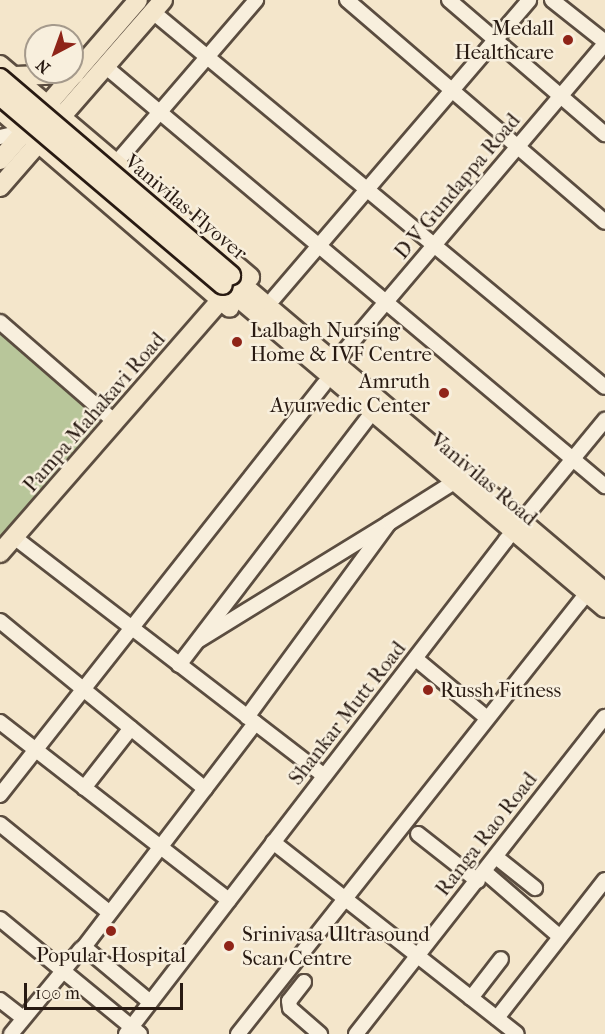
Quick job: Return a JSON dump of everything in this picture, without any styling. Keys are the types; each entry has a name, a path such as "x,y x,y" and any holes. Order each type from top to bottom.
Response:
{"main road":[{"path":"0,160 62,117 106,67 146,2"},
{"path":"84,65 146,2"},
{"path":"5,73 24,73"},
{"path":"5,73 48,104 274,298 337,372"},
{"name":"Vanivilas Flyover","path":"5,73 225,287"},
{"path":"0,187 32,137 48,104 66,84"},
{"name":"Vanivilas Flyover","path":"0,96 225,287 337,372"},
{"path":"0,110 225,287"},
{"name":"Pampa Mahakavi Road","path":"0,553 115,422 225,287"},
{"name":"Vanivilas Road","path":"337,372 372,412 454,482 517,526"},
{"name":"Vanivilas Road","path":"337,372 596,592 605,608"}],"street":[{"path":"116,163 256,0"},
{"path":"347,0 605,222"},
{"path":"449,0 605,134"},
{"path":"274,298 529,0"},
{"path":"552,0 605,43"},
{"path":"146,2 208,58 432,247 605,387"},
{"name":"D V Gundappa Road","path":"0,795 337,372 386,302 605,43"},
{"path":"106,67 321,244 386,302 605,486"},
{"path":"0,137 32,137"},
{"path":"0,322 115,422"},
{"path":"179,665 372,412"},
{"name":"Shankar Mutt Road","path":"132,1032 150,1002 517,526 605,420"},
{"path":"198,641 454,482"},
{"path":"11,1034 110,913 205,789 389,524"},
{"path":"14,537 324,776"},
{"path":"238,1034 348,901 488,718 596,592"},
{"path":"0,621 205,789"},
{"path":"416,659 488,718"},
{"name":"Ranga Rao Road","path":"356,1034 605,717"},
{"path":"0,722 229,900"},
{"path":"84,788 131,728"},
{"path":"0,824 110,913"},
{"path":"418,834 481,877 560,937"},
{"path":"273,842 517,1034"},
{"path":"496,857 535,888"},
{"path":"497,1018 605,880"},
{"path":"0,919 63,970 132,1032"},
{"path":"82,948 150,1002"},
{"path":"471,998 501,959"},
{"path":"304,982 289,1001 291,1008 320,1034"},
{"path":"0,1000 23,1018"}],"green space":[{"path":"0,315 109,409 0,539"}],"place":[{"name":"Medall Healthcare","path":"568,40"},
{"name":"Lalbagh Nursing Home & IVF Centre","path":"237,342"},
{"name":"Amruth Ayurvedic Center","path":"444,393"},
{"name":"Russh Fitness","path":"428,690"},
{"name":"Popular Hospital","path":"111,931"},
{"name":"Srinivasa Ultrasound Scan Centre","path":"229,946"}]}
